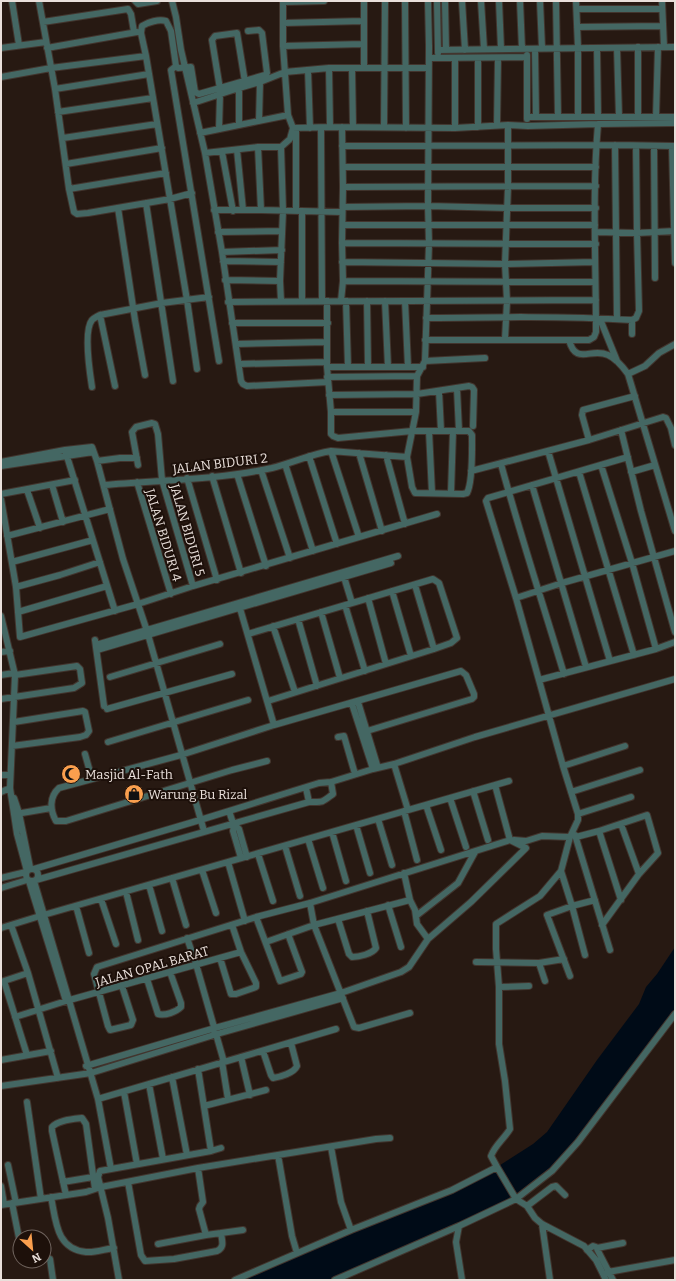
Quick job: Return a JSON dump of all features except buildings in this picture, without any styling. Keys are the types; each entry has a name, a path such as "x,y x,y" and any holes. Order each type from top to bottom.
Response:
{"street":[{"path":"12,1 19,45"},
{"path":"39,1 55,89 69,189 74,212 77,214 118,208 170,199 192,193"},
{"path":"135,1 138,4 157,1"},
{"path":"172,1 204,153 222,252 228,302 241,381 247,386 327,380 342,376 417,376"},
{"path":"302,301 294,128 288,115 283,46 283,1 324,1"},
{"path":"364,1 364,67"},
{"path":"384,127 385,1"},
{"path":"405,1 406,128"},
{"path":"321,128 324,301 328,323 327,380 331,412 330,432 332,436 338,438 412,431 469,431 472,435 471,471 467,493 415,493 413,490 407,456 412,431 416,412 417,376 424,364 428,282 428,1"},
{"path":"437,1 438,58"},
{"path":"444,1 446,50"},
{"path":"462,1 465,50"},
{"path":"481,1 484,49"},
{"path":"499,1 501,49"},
{"path":"520,1 526,57 528,126"},
{"path":"536,117 540,1"},
{"path":"556,1 558,117"},
{"path":"576,1 578,116"},
{"path":"656,116 663,26 662,1"},
{"path":"43,22 128,9 131,14 146,56 154,98 197,369"},
{"path":"577,9 662,9"},
{"path":"1,48 19,45 46,45 138,32 146,23 162,20 166,21 171,31 176,66"},
{"path":"283,23 363,21"},
{"path":"577,27 663,26"},
{"path":"193,103 220,91 263,77 267,73 261,31 248,31"},
{"path":"219,129 220,91 212,40 215,36 237,32 245,82"},
{"path":"429,39 438,38"},
{"path":"283,46 363,44"},
{"path":"638,47 638,117"},
{"path":"438,50 675,47"},
{"path":"597,48 598,116"},
{"path":"617,48 619,117"},
{"path":"1,77 51,68 146,56"},
{"path":"429,58 526,57"},
{"path":"455,128 456,58"},
{"path":"478,58 478,127"},
{"path":"497,126 498,58"},
{"path":"176,66 178,68 191,67 195,92 197,94 239,88 260,82 285,72 329,68 364,67 428,68"},
{"path":"176,66 171,70 219,361"},
{"path":"329,68 330,127"},
{"path":"352,68 353,127"},
{"path":"308,70 310,128"},
{"path":"55,89 149,74"},
{"path":"259,120 260,82"},
{"path":"239,88 239,125"},
{"path":"58,112 154,98"},
{"path":"200,133 288,115"},
{"path":"527,117 675,117"},
{"path":"294,128 455,128 508,125 528,126 675,123"},
{"path":"63,138 157,124"},
{"path":"425,340 592,339 596,334 598,318 595,282 595,225 596,145 598,124"},
{"path":"505,339 507,300 506,264 508,125"},
{"path":"342,127 342,262 345,367 342,376"},
{"path":"204,153 258,147 281,147 290,139 294,128"},
{"path":"615,145 617,319"},
{"path":"342,146 674,146 675,263"},
{"path":"426,318 506,317 632,320 636,318 639,311 636,233 636,146"},
{"path":"654,146 655,278"},
{"path":"258,147 261,210"},
{"path":"281,147 281,301"},
{"path":"66,164 162,148"},
{"path":"237,150 243,210"},
{"path":"222,152 233,211"},
{"path":"343,167 596,167"},
{"path":"69,189 166,173"},
{"path":"343,188 596,186"},
{"path":"146,203 173,381"},
{"path":"214,210 322,212 342,209 428,206 596,208"},
{"path":"118,208 145,375"},
{"path":"343,225 595,225"},
{"path":"218,232 282,231"},
{"path":"596,232 636,233 674,231"},
{"path":"342,243 596,244"},
{"path":"222,252 282,250"},
{"path":"223,261 281,262"},
{"path":"342,262 506,264 595,262"},
{"path":"225,280 280,281"},
{"path":"343,281 595,282"},
{"path":"92,387 88,342 90,324 92,320 100,314 162,303 208,297"},
{"path":"228,302 596,300"},
{"path":"367,301 368,367"},
{"path":"385,301 388,367"},
{"path":"405,301 408,367"},
{"path":"100,314 115,386"},
{"path":"598,318 616,361"},
{"path":"632,320 632,334"},
{"path":"232,323 328,323"},
{"path":"569,340 574,351 578,354 601,353 608,355 628,374 636,396 675,531"},
{"path":"236,344 327,342"},
{"path":"628,374 645,366 659,354 675,344"},
{"path":"239,364 408,367 485,358"},
{"path":"329,395 417,394 469,386 474,390 473,426"},
{"path":"451,493 456,431 457,389"},
{"path":"439,391 441,431"},
{"path":"589,440 582,415 583,410 636,396"},
{"path":"331,412 416,412"},
{"path":"471,471 589,440 643,423 666,418 671,428 675,446"},
{"name":"JALAN BIDURI 5","path":"97,461 120,458 138,461 132,432 136,427 152,423 155,424 158,434 162,480 193,586"},
{"path":"621,430 675,632"},
{"path":"429,432 432,493"},
{"path":"331,451 359,537"},
{"name":"JALAN BIDURI 2","path":"104,486 236,474 285,464 320,452 331,451 407,456"},
{"path":"548,451 610,661"},
{"path":"1,466 66,452"},
{"path":"66,452 115,611"},
{"path":"1,462 66,452 93,452 97,461 123,559 138,604 144,634 156,663 163,692 204,831"},
{"path":"359,453 382,531"},
{"path":"386,455 405,524"},
{"path":"309,456 337,544"},
{"path":"623,1243 591,1248 584,1246 542,1224 535,1218 527,1206 516,1198 491,1156 494,1148 506,1136 510,1129 505,1081 499,1044 499,987 496,924 540,896 561,871 578,820 578,814 516,598 486,501 488,498 555,477 579,472 628,457"},
{"path":"285,464 312,551"},
{"path":"501,464 523,542 540,590 564,674"},
{"path":"601,465 632,564 656,649"},
{"path":"631,472 655,466"},
{"path":"261,470 290,558"},
{"path":"579,472 634,654"},
{"path":"236,474 266,566"},
{"path":"212,476 241,573"},
{"path":"187,478 217,580"},
{"path":"1,494 75,480"},
{"name":"JALAN BIDURI 4","path":"137,482 171,594"},
{"path":"52,485 63,522"},
{"path":"532,485 586,667"},
{"path":"27,490 40,528"},
{"path":"1,499 16,587 20,637 115,611 193,586 266,566 437,514"},
{"path":"8,536 110,510"},
{"path":"12,562 93,540"},
{"path":"516,598 562,583 675,551"},
{"path":"301,587 344,577 398,556"},
{"path":"16,587 100,562"},
{"path":"232,674 105,708 96,645 144,634 363,569 390,563"},
{"path":"344,577 352,602"},
{"path":"248,634 433,579 439,582 457,638 451,643 434,649 268,701"},
{"path":"415,585 434,649"},
{"path":"18,612 107,586"},
{"path":"392,591 411,656"},
{"path":"368,598 386,664"},
{"path":"345,605 364,671"},
{"path":"239,606 274,725"},
{"path":"321,612 340,678"},
{"path":"1,616 2,628 10,651 15,674 10,789 29,870 26,878 32,881 98,1099 111,1169"},
{"path":"298,619 317,686"},
{"path":"273,626 295,692"},
{"path":"539,680 656,649 675,642"},
{"path":"110,677 220,644"},
{"path":"1,652 10,651"},
{"path":"1,675 77,666 80,669 82,678 82,683 74,688 1,699"},
{"path":"267,761 232,770 62,822 56,821 52,808 54,795 59,788 182,755 274,725 462,672 466,675 474,694 472,699 367,731"},
{"path":"1,878 200,820 319,783 331,782 375,768 394,764 474,737 675,679"},
{"path":"108,742 248,700"},
{"path":"355,703 367,731 375,768"},
{"path":"355,703 375,768"},
{"path":"12,746 80,737 86,735 89,731 85,712 14,722"},
{"path":"338,737 344,736 354,774"},
{"path":"563,766 625,746"},
{"path":"85,754 92,779"},
{"path":"394,764 417,860"},
{"path":"571,792 640,770"},
{"path":"1,776 10,775"},
{"path":"1,928 509,781"},
{"path":"1,888 32,881 309,802 320,803 333,794 331,782"},
{"path":"87,1066 342,996 401,972 409,967 428,939 470,902 526,848 510,840 495,785"},
{"path":"306,788 309,802"},
{"path":"1,792 10,789"},
{"path":"473,792 488,840"},
{"path":"578,814 631,797"},
{"path":"450,798 466,847"},
{"path":"426,805 441,850"},
{"path":"16,814 52,808"},
{"path":"229,811 234,824 239,829 248,857"},
{"path":"122,986 133,1020 128,1026 110,1030 94,974 97,968 187,938 256,917 310,903 510,840 526,841 542,836 573,835 599,831 647,815 658,852 639,874 602,925"},
{"path":"378,819 392,865"},
{"path":"234,824 233,831 241,858"},
{"path":"621,824 639,874"},
{"path":"356,825 370,873"},
{"path":"599,831 621,900"},
{"path":"332,832 346,881"},
{"path":"573,835 610,950"},
{"path":"308,839 323,888"},
{"path":"285,846 300,896"},
{"path":"416,916 458,883 475,852"},
{"path":"258,854 273,901"},
{"path":"228,862 245,921"},
{"path":"29,870 38,872 38,875 32,881"},
{"path":"202,870 216,913"},
{"path":"561,871 585,955"},
{"path":"404,873 410,900 415,910 417,924 428,939"},
{"path":"172,878 186,925"},
{"path":"149,885 162,931"},
{"path":"126,892 138,940"},
{"path":"101,899 116,944"},
{"path":"266,942 314,925 410,900"},
{"path":"570,976 548,915 572,906 595,900"},
{"path":"310,903 314,925 354,1027 356,1028 410,1013"},
{"path":"388,905 401,947"},
{"path":"76,906 89,953"},
{"path":"338,919 349,954 352,957 356,957 374,951 376,948 366,911"},
{"path":"256,917 280,981 301,974 302,972 288,934"},
{"path":"11,925 28,973 58,1078"},
{"path":"220,958 232,995 254,989 256,987 256,983 241,952 232,925"},
{"path":"187,938 216,1031 223,1062 228,1099"},
{"name":"JALAN OPAL BARAT","path":"15,1017 241,952"},
{"path":"476,962 539,962 564,959"},
{"path":"539,962 545,981"},
{"path":"147,979 158,1014 162,1015 176,1011 181,1007 181,1003 170,972"},
{"path":"27,1055 2,981 28,973"},
{"path":"499,987 529,986"},
{"path":"335,1280 459,1226 516,1198 552,1171 578,1142 675,1014"},
{"path":"98,1099 336,1029"},
{"path":"1,1086 89,1073 216,1031"},
{"path":"263,1051 273,1078 281,1076 296,1070 297,1066 291,1043"},
{"path":"1,1060 51,1051"},
{"path":"241,1057 250,1095"},
{"path":"198,1069 211,1151"},
{"path":"172,1077 187,1155"},
{"path":"149,1084 163,1159"},
{"path":"204,1106 266,1090"},
{"path":"124,1092 137,1164"},
{"path":"28,1102 40,1199"},
{"path":"66,1195 52,1127 54,1124 60,1122 82,1118 86,1124 93,1177 98,1188 114,1248 118,1280"},
{"path":"12,1185 1,1187 3,1204 66,1195 198,1168 390,1138"},
{"path":"331,1147 341,1202 351,1230"},
{"path":"98,1188 98,1177 100,1171 222,1148"},
{"path":"278,1155 292,1236 297,1253"},
{"path":"8,1165 18,1229"},
{"path":"198,1168 203,1202 199,1209 206,1235"},
{"path":"235,1280 351,1230 498,1170"},
{"path":"63,1182 93,1177"},
{"path":"128,1182 141,1256 144,1261 174,1259 217,1250 222,1248 223,1245 221,1233"},
{"path":"527,1206 552,1187 556,1186 565,1195"},
{"path":"51,1197 62,1240 70,1247 78,1251 87,1252 114,1248"},
{"path":"542,1224 550,1280"},
{"path":"459,1226 456,1242 462,1280"},
{"path":"158,1244 243,1230"},
{"path":"444,1232 451,1236 456,1242"},
{"path":"591,1248 596,1260 606,1274 613,1280"},
{"path":"591,1248 606,1274"},
{"path":"606,1274 675,1260"},
{"path":"51,1269 53,1280"}],"shaded area":[{"path":"675,947 675,1014 552,1171 516,1199 335,1280 237,1280 497,1167 533,1144 547,1132 597,1060 639,1004 646,987 657,974"}],"place":[{"name":"Masjid Al-Fath","path":"71,774"},
{"name":"Warung Bu Rizal","path":"134,794"}]}
